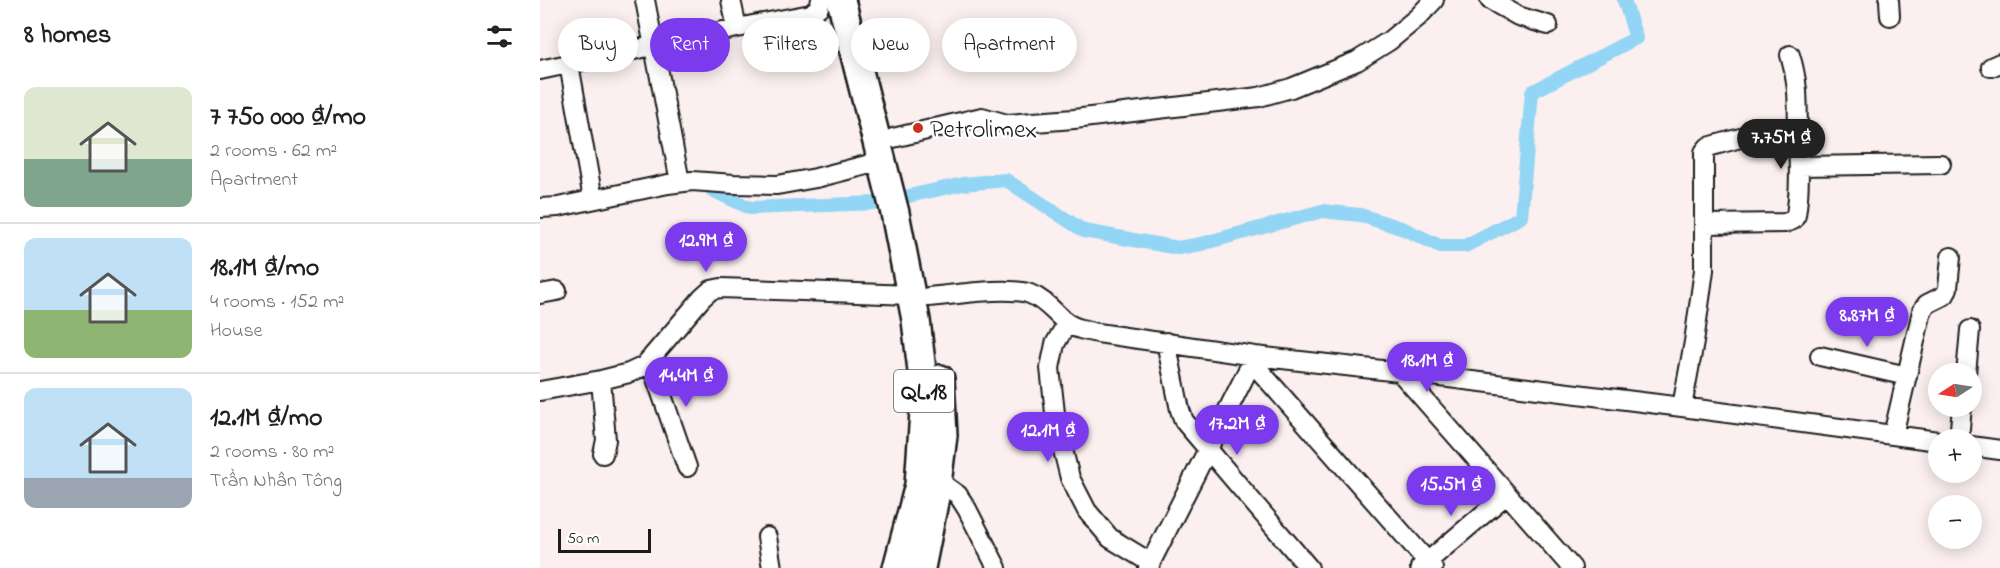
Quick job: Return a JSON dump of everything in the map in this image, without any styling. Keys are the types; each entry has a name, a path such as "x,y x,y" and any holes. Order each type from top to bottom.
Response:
{"highway":[{"name":"QL.18","path":"841,0 887,149 920,296 936,333 943,435 938,480 927,539"},
{"name":"QL.18","path":"860,0 887,149"},
{"name":"QL.18","path":"897,568 919,485 925,397 916,320 920,296"},
{"path":"916,568 927,539"},
{"path":"921,568 927,539"}],"street":[{"path":"645,0 650,25"},
{"path":"731,0 737,28"},
{"path":"730,29 811,14 819,7 820,0"},
{"path":"540,208 558,207 680,182 777,185 816,178 887,149 982,117 1007,124 1074,119 1259,97 1291,88 1357,62 1389,41 1434,0"},
{"path":"1490,0 1518,16 1548,25"},
{"path":"1704,224 1785,223 1796,215 1799,102 1797,76 1790,55"},
{"path":"540,70 558,66"},
{"path":"570,72 593,199"},
{"path":"659,72 680,182"},
{"path":"1682,406 1704,270 1704,152 1708,147 1744,137"},
{"path":"1799,166 1941,164"},
{"path":"1893,435 1922,311 1927,304 1945,295 1948,288 1951,256"},
{"path":"540,391 601,380 637,370 650,361 711,290 721,288 920,296 1011,290 1029,293 1046,302 1067,322 1081,329 1167,342 1253,359 1400,372 1682,406 1928,440"},
{"path":"1067,322 1055,344 1050,368 1056,422 1070,478 1087,511 1110,538 1150,565 1253,359"},
{"path":"1967,363 1970,330"},
{"path":"1167,342 1180,410 1191,431 1309,568"},
{"path":"1820,356 1907,376"},
{"path":"1253,359 1427,566 1507,494"},
{"path":"650,361 687,467"},
{"path":"1400,372 1572,568"},
{"path":"601,380 606,440 603,454"},
{"path":"1982,448 2000,450"},
{"path":"938,480 958,495 968,509 997,568"},
{"path":"767,537 772,568"}],"waterway":[{"path":"712,190 750,208 877,203 963,184 1006,180 1084,231 1178,248 1201,244 1322,211 1360,215 1404,229 1440,246 1465,246 1521,217 1532,92 1636,38 1624,0"}],"place":[{"name":"Petrolimex","path":"918,128"}]}
